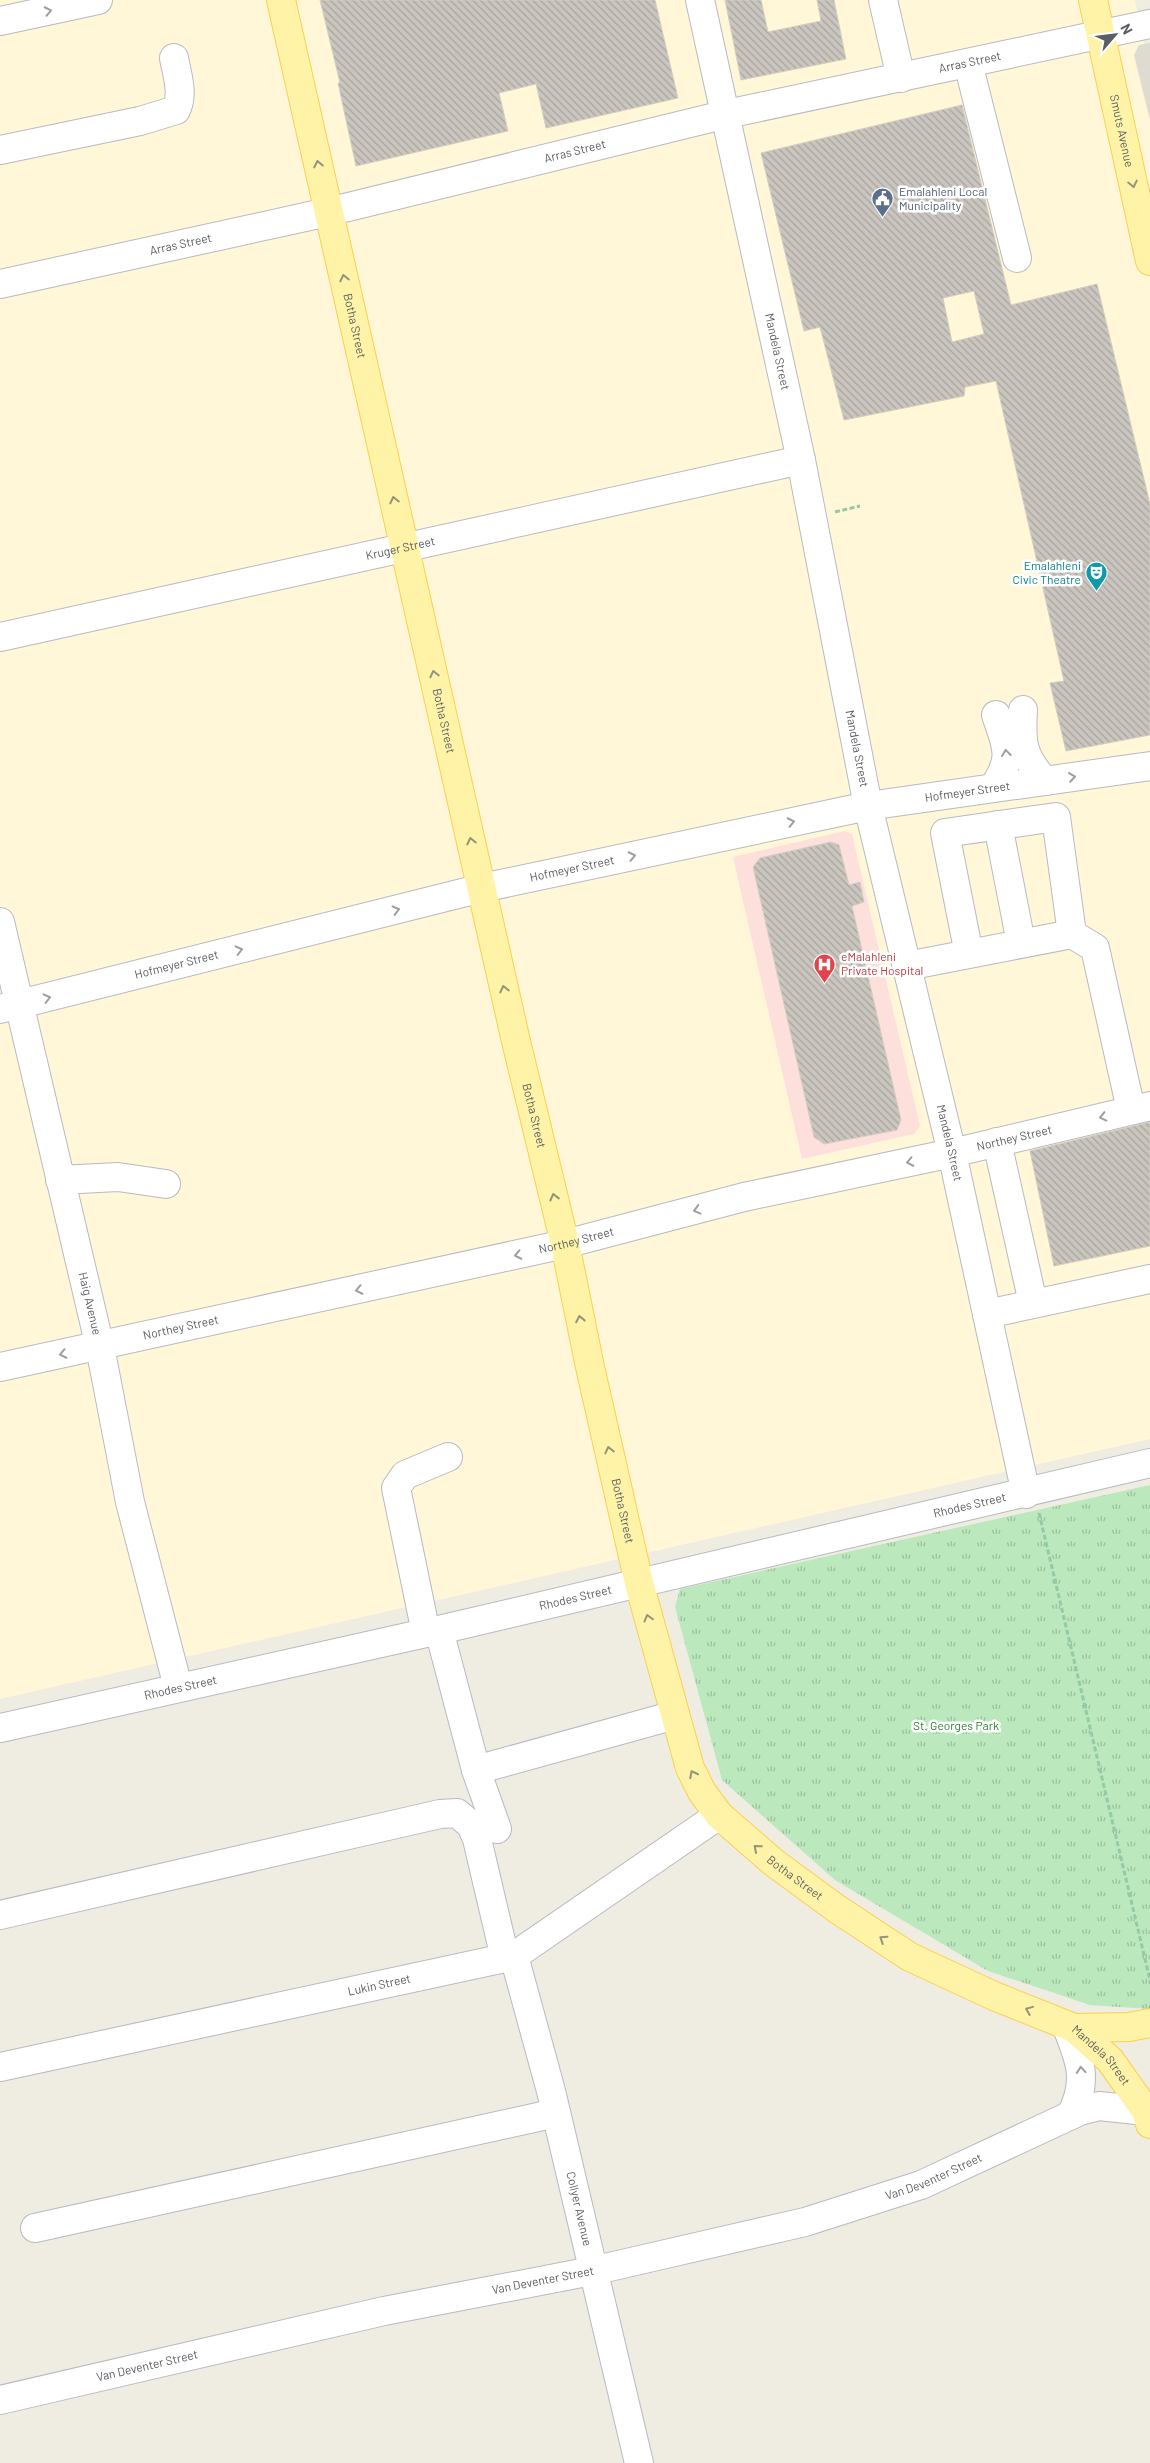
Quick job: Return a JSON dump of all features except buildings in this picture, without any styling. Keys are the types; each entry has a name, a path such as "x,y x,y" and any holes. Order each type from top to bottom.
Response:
{"main road":[{"name":"Botha Street","path":"281,0 482,888 565,1244 590,1367 639,1583 690,1768 702,1792 719,1815 773,1862 837,1909 910,1957 994,1996 1070,2027"},
{"name":"Smuts Avenue","path":"1093,0 1150,261"},
{"name":"Mandela Street","path":"1070,2027 1129,2027 1150,2023"},
{"name":"Mandela Street","path":"1070,2027 1110,2060 1148,2117"}],"street":[{"path":"0,21 98,0"},
{"name":"Mandela Street","path":"700,0 727,114 801,460 868,806 952,1153 987,1314 1030,1493"},
{"path":"883,0 901,78"},
{"name":"Arras Street","path":"0,284 328,212 727,114 1150,24"},
{"path":"0,150 146,119 176,110 180,103 180,91 174,58"},
{"path":"968,63 1017,258"},
{"name":"Kruger Street","path":"0,637 801,460"},
{"path":"1023,710 1022,733 1027,759 1045,781"},
{"path":"993,788 1004,771 1007,762 1004,738 996,715"},
{"name":"Hofmeyer Street","path":"9,1007 482,888 868,806 1150,766"},
{"path":"966,939 945,833 1056,817 1072,934"},
{"path":"998,825 1021,943"},
{"name":"Haig Avenue","path":"0,922 9,1007 60,1180 100,1347 130,1502 178,1687"},
{"path":"907,966 1072,934 1096,948 1140,1108"},
{"name":"Northey Street","path":"0,1367 100,1347 565,1244 744,1197 952,1153 1140,1108"},
{"path":"997,1142 1033,1304"},
{"path":"60,1180 118,1177 166,1184"},
{"path":"987,1314 1082,1296 1150,1279"},
{"path":"448,1458 405,1475 396,1488 432,1632 476,1770 498,1830"},
{"name":"Rhodes Street","path":"0,1728 432,1632 1030,1493 1150,1463"},
{"path":"476,1770 675,1715"},
{"name":"Collyer Avenue","path":"0,1915 431,1816 458,1813 471,1825 477,1839 556,2114 639,2463"},
{"name":"Lukin Street","path":"0,2067 510,1957 719,1815"},
{"path":"1070,2027 1079,2056 1082,2088 1070,2115"},
{"name":"Van Deventer Street","path":"0,2400 384,2311 592,2271 806,2222 921,2185 1070,2115 1099,2106 1148,2117"},
{"path":"35,2228 556,2114"}],"path":[{"path":"1030,1493 1150,1980"}],"shaded area":[{"path":"0,0 1135,0 1150,73 1150,1439 0,1699"},
{"path":"1150,43 1150,120 1134,55 1139,45"},
{"name":"eMalahleni Private Hospital","path":"845,831 852,834 920,1126 914,1134 802,1159 733,857"}],"green space":[{"name":"St. Georges Park","path":"1150,1485 1150,2009 1090,2005 988,1971 835,1880 722,1780 675,1607 680,1589"}],"place":[{"name":"Emalahleni Local Municipality","path":"883,218"},
{"name":"Emalahleni Civic Theatre","path":"1097,592"},
{"name":"eMalahleni Private Hospital","path":"825,983"}]}
